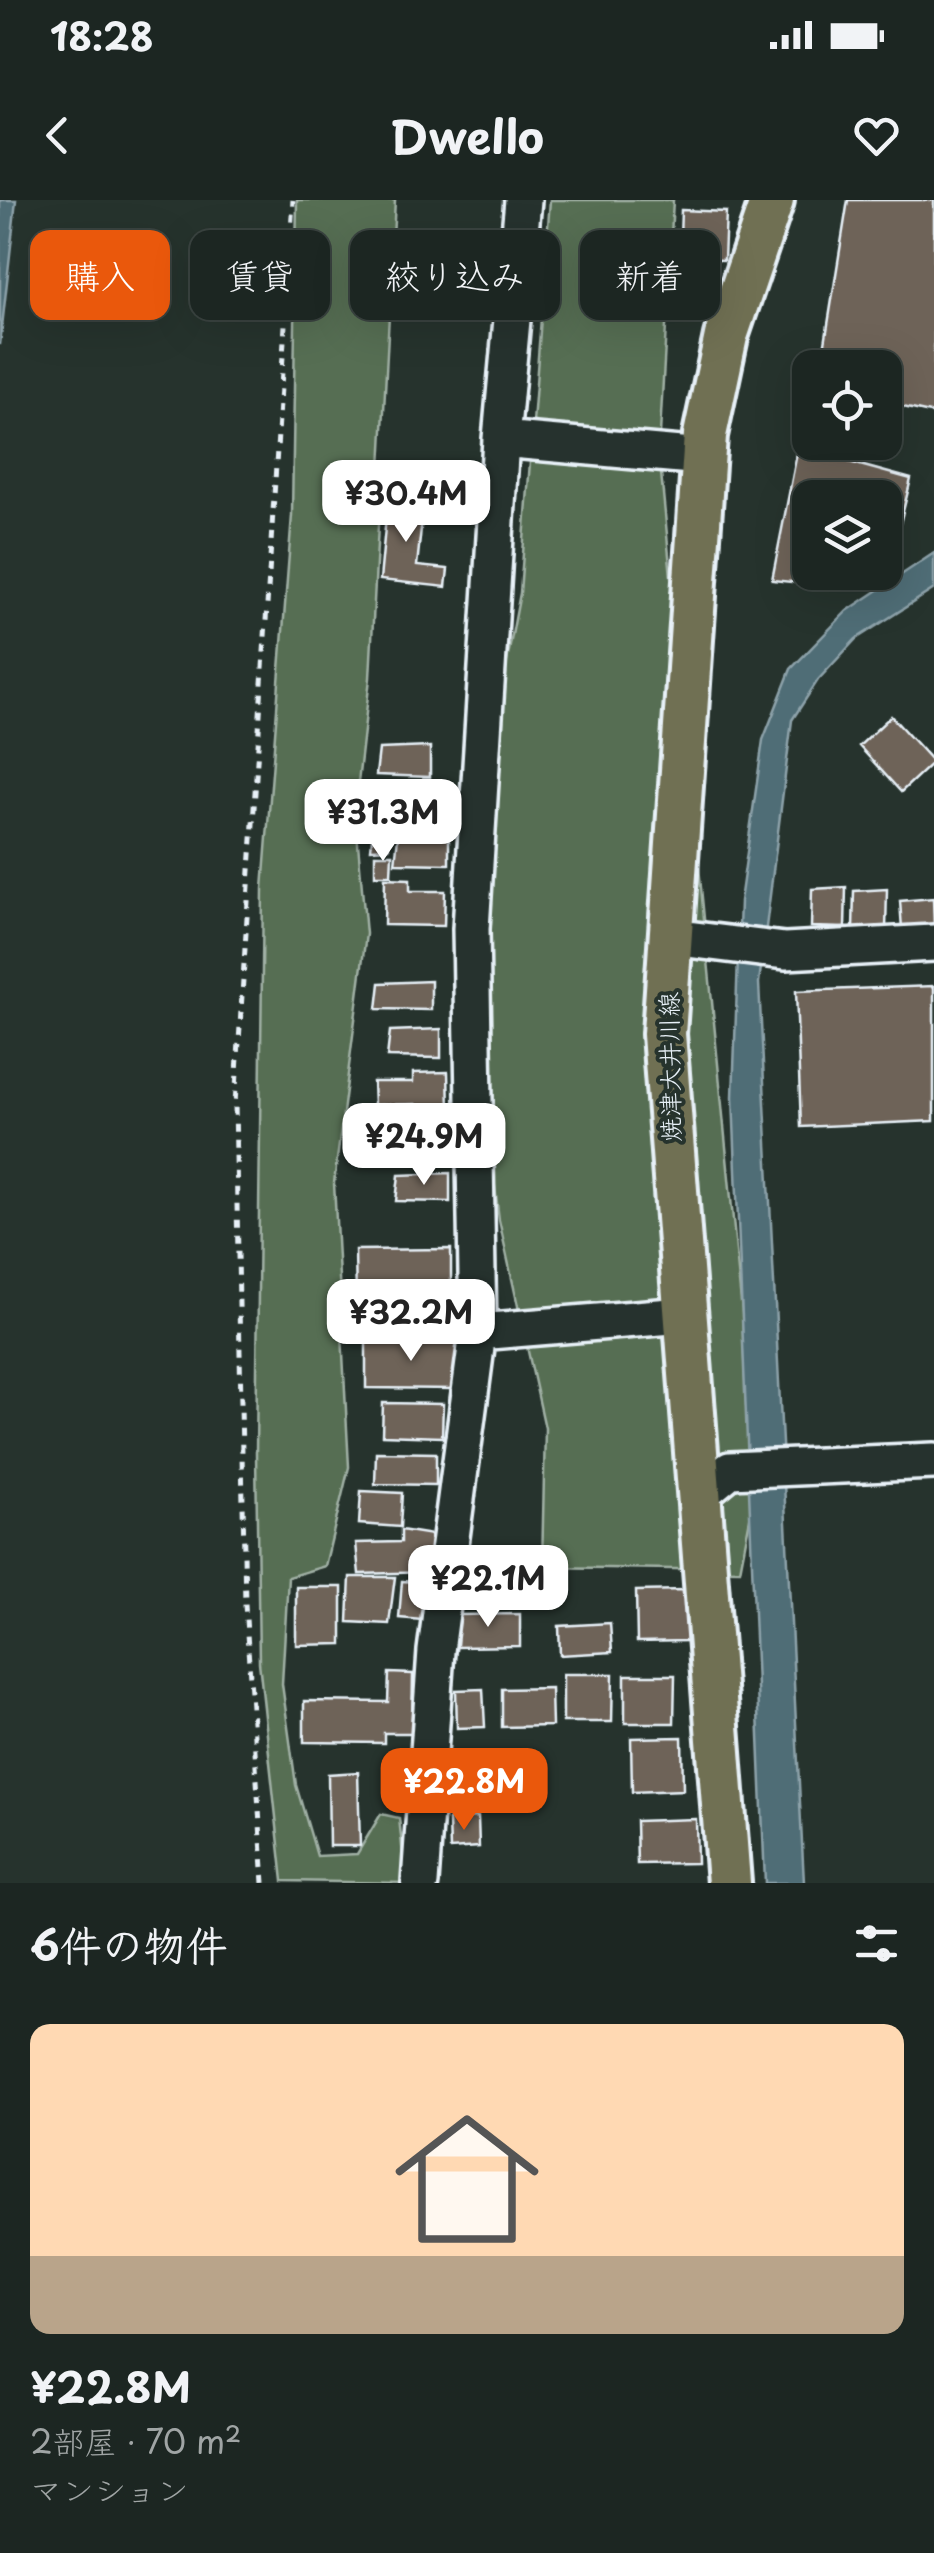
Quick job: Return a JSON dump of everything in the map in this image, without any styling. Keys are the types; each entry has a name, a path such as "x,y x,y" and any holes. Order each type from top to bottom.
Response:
{"main road":[{"name":"焼津大井川線","path":"728,1883 664,1034 703,457 726,336 772,200"}],"street":[{"path":"420,1883 436,1650 478,1332 471,929 501,438 522,200"},
{"path":"501,438 703,457"},
{"path":"671,936 785,951 934,943"},
{"path":"478,1332 684,1315"},
{"path":"697,1497 730,1470 934,1461"}],"path":[{"path":"264,1883 245,1604 235,1104 292,200"}],"green space":[{"path":"297,200 395,200 393,230 350,230 350,320 389,320 370,678 355,809 366,934 334,1183 349,1467 325,1566 288,1577 282,1684 296,1785 317,1856 357,1854 381,1814 399,1818 406,1883 283,1881 259,1662 256,1453 263,889 292,515 295,320 330,320 330,230 297,230"},
{"path":"550,200 673,200 671,230 580,230 580,320 666,320 659,452 742,1313 751,1513 740,1570 542,1567 545,1428 499,1220 461,904 520,593 541,320 560,320 560,230 548,230"}],"water":[{"path":"0,200 16,200 0,345"},
{"path":"934,553 934,589 856,639 818,680 792,720 759,983 804,1883 765,1883 733,1097 740,901 763,740 791,669 847,611 878,590 902,590 902,574"}],"building":[{"path":"848,200 934,200 934,414 902,407 902,350 824,350"},
{"path":"681,210 726,212 724,260 720,260 720,230 680,230"},
{"path":"796,460 842,460 911,479 902,516 902,480 792,480 792,582 772,580"},
{"path":"453,464 473,465 471,497 451,495"},
{"path":"388,496 424,500 417,566 448,569 446,587 380,580"},
{"path":"891,716 933,762 901,792 859,746"},
{"path":"430,747 430,777 376,775 379,749"},
{"path":"371,797 387,797 387,819 371,819"},
{"path":"388,826 389,848 371,849 373,827"},
{"path":"449,835 449,864 395,863 398,837"},
{"path":"375,854 392,854 391,875 375,875"},
{"path":"385,878 410,879 410,891 445,891 444,926 384,925"},
{"path":"846,887 845,928 811,927 812,889"},
{"path":"887,889 886,930 853,929 854,891"},
{"path":"933,898 934,927 902,929 900,901"},
{"path":"431,981 431,1010 377,1009 380,983"},
{"path":"934,986 934,1121 801,1127 796,991"},
{"path":"441,1029 441,1058 387,1057 390,1031"},
{"path":"448,1072 449,1111 414,1111 415,1104 374,1105 373,1082 413,1082 413,1073"},
{"path":"450,1173 450,1202 396,1201 399,1175"},
{"path":"451,1249 451,1284 399,1285 399,1300 356,1301 355,1250"},
{"path":"366,1339 457,1340 456,1389 366,1388"},
{"path":"383,1403 443,1404 442,1437 382,1435"},
{"path":"376,1452 436,1453 436,1485 375,1484"},
{"path":"361,1491 402,1493 400,1527 359,1524"},
{"path":"401,1530 432,1535 430,1572 359,1574 356,1543 401,1542"},
{"path":"350,1577 395,1577 389,1624 348,1622"},
{"path":"402,1581 425,1583 422,1620 399,1618"},
{"path":"296,1587 342,1587 342,1644 296,1645"},
{"path":"686,1590 687,1641 637,1642 636,1591"},
{"path":"520,1614 520,1646 457,1647 457,1615"},
{"path":"610,1623 612,1652 560,1655 559,1626"},
{"path":"389,1673 413,1674 412,1733 384,1733 384,1743 304,1742 304,1701 388,1702"},
{"path":"563,1674 613,1674 612,1722 563,1722"},
{"path":"625,1675 675,1675 674,1723 625,1723"},
{"path":"551,1688 552,1726 502,1727 502,1689"},
{"path":"483,1689 485,1727 457,1728 456,1690"},
{"path":"682,1737 683,1790 632,1792 631,1738"},
{"path":"479,1755 480,1784 451,1786 450,1756"},
{"path":"358,1772 360,1846 329,1846 328,1774"},
{"path":"478,1817 479,1847 450,1849 449,1819"},
{"path":"696,1819 697,1863 637,1864 636,1821"}]}
